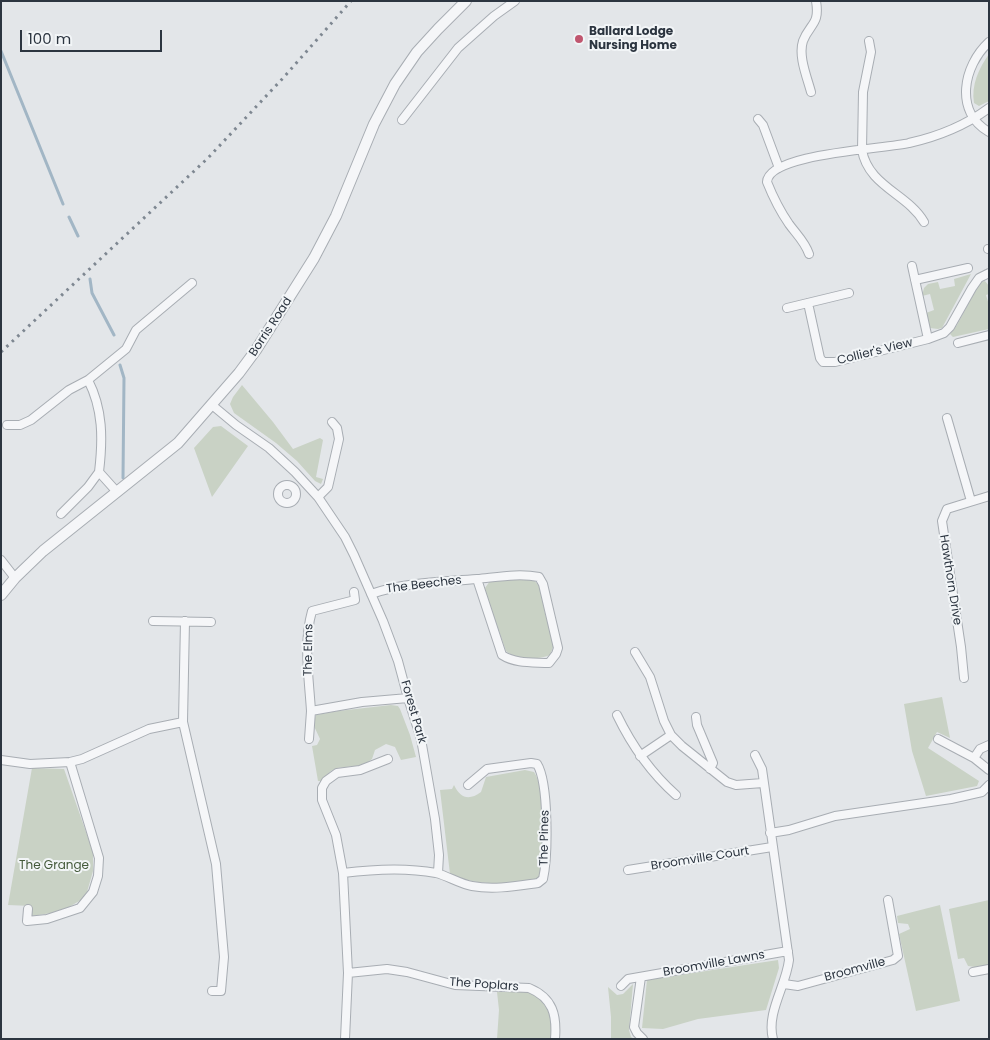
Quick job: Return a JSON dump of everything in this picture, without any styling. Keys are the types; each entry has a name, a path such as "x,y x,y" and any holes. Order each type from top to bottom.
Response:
{"street":[{"name":"Borris Road","path":"1,595 15,578 43,551 178,443 212,405 256,350 314,258 336,216 374,124 395,84 432,35 466,1"},
{"path":"402,120 458,48 494,16 515,1"},
{"path":"810,92 801,50 803,41 817,18 816,1"},
{"path":"869,41 871,52 864,92 862,150 864,159 873,174 883,185 920,214 924,222"},
{"path":"989,42 977,55 967,79 966,103 973,118 981,127 989,132"},
{"path":"809,254 806,245 774,201 767,182 769,175 779,168 827,153 909,143 934,136 973,118 989,108"},
{"path":"758,119 763,125 779,168"},
{"name":"Collier's View","path":"912,266 928,338"},
{"path":"915,280 968,268"},
{"name":"Collier's View","path":"808,303 818,354 823,362 835,362 944,333 950,327 979,278 989,273"},
{"path":"7,425 20,426 31,420 69,390 88,380 126,349 136,330 192,283"},
{"path":"787,308 849,292"},
{"path":"958,343 989,335"},
{"path":"61,514 88,487 99,472 103,443 102,424 95,393 88,380"},
{"name":"Forest Park","path":"212,405 236,425 269,448 302,480 318,497 348,543 398,661 422,739 437,837 438,873"},
{"path":"947,418 971,501"},
{"path":"318,497 328,487 339,439 337,428 332,422"},
{"path":"99,472 117,492"},
{"path":"294,488 302,480"},
{"name":"Hawthorn Drive","path":"964,678 942,521 947,509 989,496"},
{"path":"1,560 15,578"},
{"name":"The Beeches","path":"371,594 386,589 423,583 519,575 539,577 543,584 558,648 550,663 510,660 502,655 477,579"},
{"name":"The Elms","path":"309,739 311,711 308,624 312,611 355,600 354,592"},
{"path":"152,621 211,622"},
{"path":"185,621 183,722 216,864 224,957 221,991 212,991"},
{"path":"636,652 650,677 656,701 671,735 692,756 727,782 736,785 763,782"},
{"path":"311,711 362,702 408,698"},
{"path":"617,715 627,736 640,756 660,780 676,795"},
{"path":"696,717 697,725 713,763 710,769"},
{"path":"1,760 30,764 70,762 82,759 148,729 183,722"},
{"path":"640,756 671,735"},
{"path":"938,738 974,758 989,770"},
{"path":"974,758 980,749 989,745"},
{"path":"755,755 762,770 789,960 784,984 772,1019 773,1039"},
{"path":"346,1039 348,973 344,873 336,835 322,800 322,788 326,781 337,774 360,770 388,759"},
{"path":"28,909 27,921 47,919 80,908 93,892 99,858 70,762"},
{"name":"The Pines","path":"438,873 471,886 484,888 538,883 543,879 547,818 541,777 537,764 531,762 487,769 468,785"},
{"path":"770,833 789,830 835,816 925,804 982,792 989,785"},
{"name":"Broomville Court","path":"628,870 772,848"},
{"path":"344,873 372,869 399,869 438,873"},
{"name":"Broomville","path":"784,984 798,986 893,960 898,956 888,900"},
{"name":"Broomville Lawns","path":"621,986 628,979 788,951"},
{"path":"973,972 989,969"},
{"name":"The Poplars","path":"348,973 387,970 407,972 455,985 529,988 539,992 554,1010 556,1024 555,1039"},
{"path":"641,977 634,1027 636,1033 643,1039"}],"green space":[{"path":"989,54 989,101 979,106 974,103 975,83 979,71"},
{"path":"971,274 942,328 930,328 926,313 934,310 930,294 922,296 924,288 928,284 938,282 940,289 955,286 954,279"},
{"path":"985,281 989,286 989,294 986,295 989,305 989,329 953,337 950,334 957,325 978,286 981,282"},
{"path":"242,385 293,449 320,438 323,440 316,477 323,479 321,484 315,481 297,461 276,443 234,413 230,404"},
{"path":"221,426 248,446 212,497 194,448 213,427"},
{"path":"533,579 540,587 554,645 550,655 545,657 521,658 506,651 485,588 490,581"},
{"path":"942,697 950,738 937,732 928,748 979,781 977,786 926,796 912,751 904,704"},
{"path":"391,705 398,706 400,709 416,757 401,760 395,747 386,744 375,750 372,759 364,765 337,768 321,781 318,781 312,746 317,745 320,739 313,724 316,715"},
{"name":"The Grange","path":"32,768 64,769 93,852 93,871 87,892 81,900 69,907 51,913 32,916 31,906 8,905"},
{"path":"525,770 534,772 540,791 543,834 541,877 520,882 482,883 450,874 440,790 452,789 454,785 459,793 465,797 473,797 481,792 486,777"},
{"path":"989,900 989,965 968,966 964,958 958,959 949,909"},
{"path":"940,905 960,1001 916,1011 899,934 910,929 908,924 898,923 897,916"},
{"path":"778,960 779,968 766,1010 698,1019 663,1029 642,1028 647,980"},
{"path":"633,984 629,1030 631,1037 634,1039 611,1039 608,987 617,995 623,994"},
{"path":"497,992 529,992 541,999 548,1011 552,1025 551,1039 497,1039 499,1010"}],"waterway":[{"path":"1,51 63,204"},
{"path":"69,217 78,236"},
{"path":"90,279 92,293 114,335"},
{"path":"120,365 124,378 123,478"}],"railway":[{"path":"1,352 208,158 284,77 351,1"}],"place":[{"name":"Ballard Lodge Nursing Home","path":"579,39"}]}
